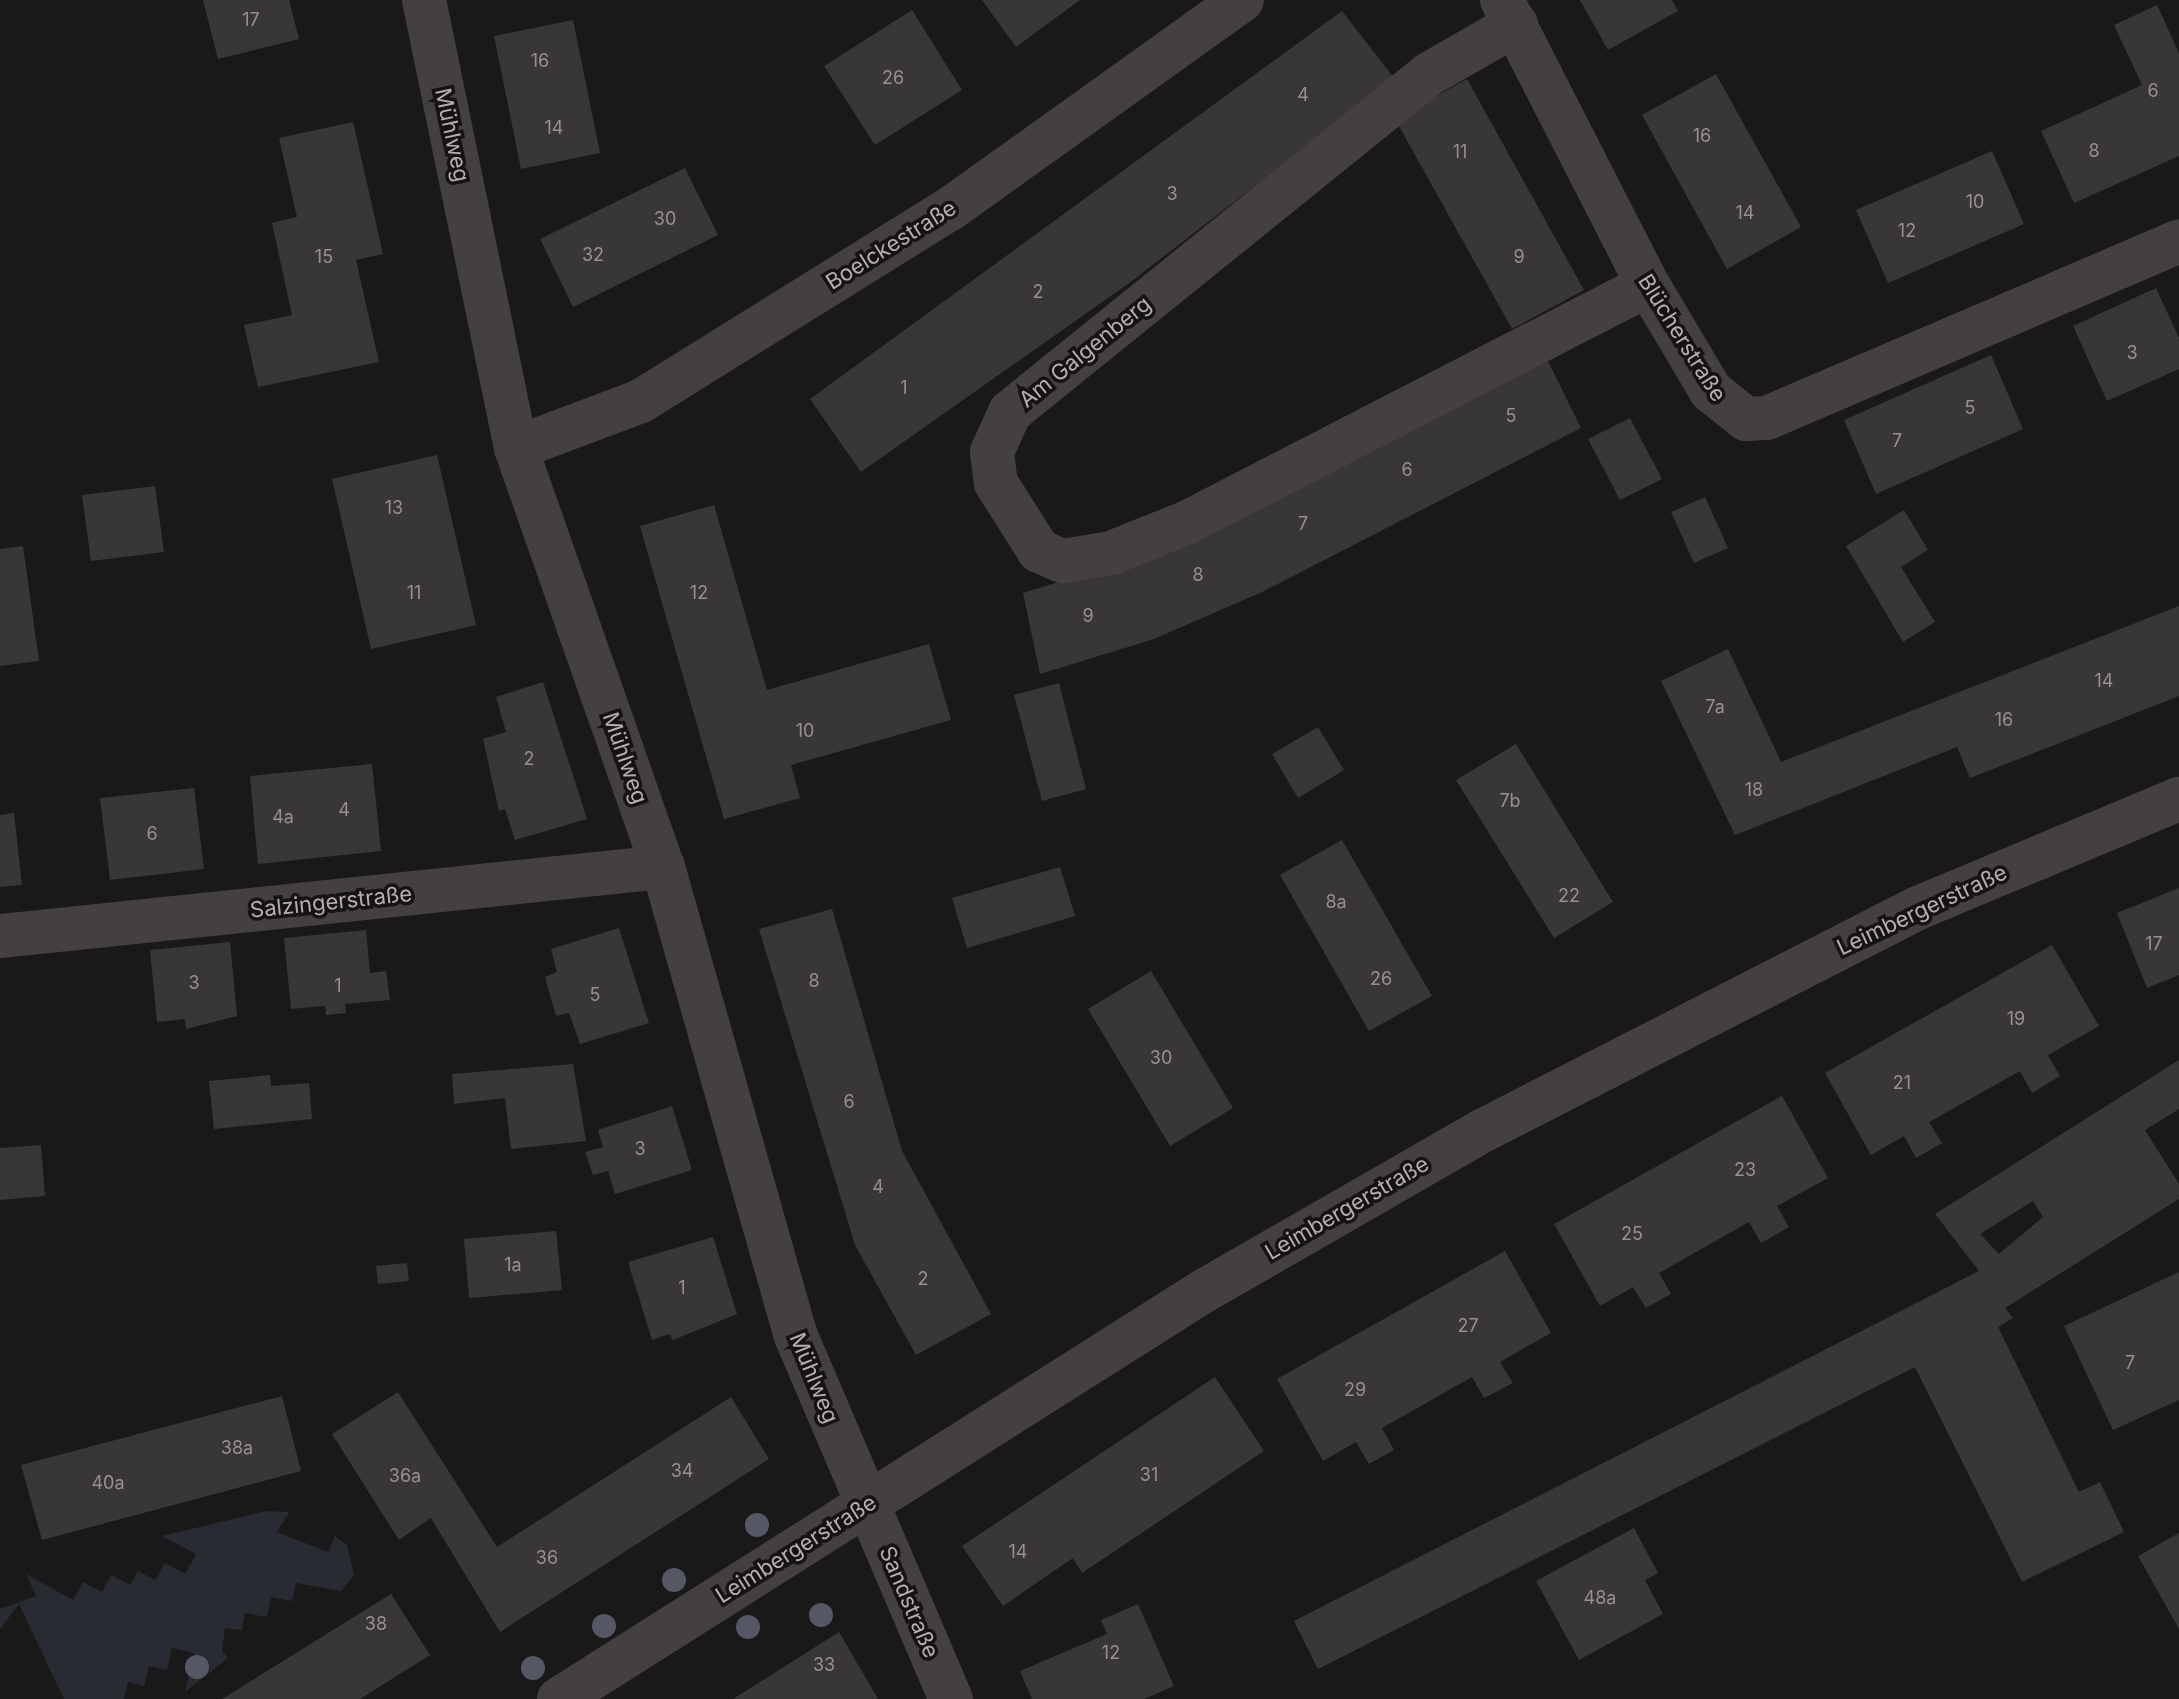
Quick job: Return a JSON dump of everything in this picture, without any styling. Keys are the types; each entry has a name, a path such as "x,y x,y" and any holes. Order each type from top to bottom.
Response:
{"street":[{"name":"Mühlweg","path":"424,0 516,448 663,867 796,1336 868,1504"},
{"name":"Boelckestraße","path":"516,448 641,401 950,209 1242,0"},
{"name":"Blücherstraße","path":"1509,12 1648,285 1728,411 1767,418 2179,241"},
{"name":"Am Galgenberg","path":"1509,12 1010,412 992,452 996,483 1039,551 1063,561 1111,553 1188,522 1648,285"},
{"name":"Leimbergerstraße","path":"559,1699 1202,1292 1484,1130 1918,908 2179,799"},
{"name":"Salzingerstraße","path":"0,936 663,867"},
{"name":"Sandstraße","path":"868,1504 951,1699"}],"shaded area":[{"path":"267,1511 289,1512 277,1532 328,1552 335,1536 347,1545 354,1575 341,1591 296,1583 292,1601 271,1597 267,1617 245,1613 242,1630 225,1628 222,1651 228,1658 185,1692 194,1653 172,1648 167,1670 149,1666 144,1686 128,1682 124,1699 64,1699 19,1604 0,1629 0,1609 36,1596 26,1574 73,1600 83,1582 102,1592 111,1575 130,1585 138,1571 155,1580 165,1563 185,1574 196,1554 162,1536"}],"building":[{"path":"203,0 289,0 299,39 218,59"},
{"path":"982,0 1080,0 1016,47"},
{"path":"1580,0 1672,0 1678,11 1608,50"},
{"path":"2157,5 2179,53 2179,156 2074,203 2041,131 2142,85 2114,25"},
{"path":"912,10 962,90 875,145 824,66"},
{"path":"1342,11 1394,78 1132,281 861,472 810,399"},
{"path":"573,20 600,153 521,169 494,36"},
{"path":"1716,74 1801,227 1727,269 1642,115"},
{"path":"1467,79 1584,290 1512,329 1395,119"},
{"path":"353,122 383,254 356,260 379,362 258,387 244,325 292,315 272,223 297,217 279,138"},
{"path":"1992,151 2024,224 1888,283 1856,210"},
{"path":"685,168 718,235 573,307 540,239"},
{"path":"2156,288 2179,338 2179,369 2107,401 2073,326"},
{"path":"1543,351 1581,428 1262,592 1154,639 1040,674 1023,593 1134,559"},
{"path":"1991,355 2023,429 1876,494 1844,420"},
{"path":"1630,418 1662,479 1620,500 1588,439"},
{"path":"437,455 476,625 371,649 332,479"},
{"path":"155,486 164,552 91,561 82,495"},
{"path":"1705,497 1728,548 1694,563 1671,512"},
{"path":"714,505 767,690 929,644 951,720 791,765 800,798 724,819 640,526"},
{"path":"1904,510 1928,550 1901,567 1935,622 1903,642 1846,546"},
{"path":"23,546 39,661 0,666 0,549"},
{"path":"2179,606 2179,696 1970,778 1957,747 1735,835 1661,681 1728,649 1781,762"},
{"path":"543,682 587,819 515,840 505,809 499,811 483,739 506,732 496,697"},
{"path":"1059,683 1086,789 1042,801 1014,695"},
{"path":"1318,727 1344,770 1298,798 1272,754"},
{"path":"1516,744 1613,902 1554,938 1456,780"},
{"path":"372,764 381,851 258,864 250,776"},
{"path":"194,788 204,869 110,880 100,798"},
{"path":"14,813 22,885 0,887 0,815"},
{"path":"1342,840 1432,996 1369,1031 1280,875"},
{"path":"1060,867 1075,916 967,948 952,898"},
{"path":"2179,888 2179,975 2147,988 2117,913"},
{"path":"832,909 902,1151 991,1314 916,1355 855,1245 759,929"},
{"path":"619,928 649,1023 580,1044 569,1013 556,1016 545,977 557,972 551,949"},
{"path":"366,930 370,973 386,971 390,1000 345,1004 346,1013 326,1015 325,1006 291,1009 284,938"},
{"path":"230,942 237,1016 186,1029 185,1019 157,1022 150,950"},
{"path":"2052,945 2099,1026 2048,1055 2060,1076 2032,1093 2020,1071 1929,1122 1942,1143 1916,1158 1904,1136 1871,1155 1825,1073"},
{"path":"1151,971 1233,1108 1170,1146 1088,1009"},
{"path":"2179,1060 2179,1109 2145,1130 2179,1184 2179,1199 2005,1308 2013,1318 1998,1327 2079,1492 2100,1482 2124,1532 2022,1582 1915,1367 1318,1669 1294,1621 1979,1271 1935,1214","holes":["2033,1201 2043,1217 1999,1254 1980,1234"]},
{"path":"573,1064 586,1141 511,1149 505,1098 454,1104 452,1074"},
{"path":"270,1075 271,1086 309,1083 312,1119 214,1129 209,1081"},
{"path":"1782,1096 1828,1178 1777,1206 1789,1227 1761,1243 1749,1222 1659,1273 1671,1294 1646,1308 1633,1287 1600,1306 1554,1224"},
{"path":"672,1106 692,1170 615,1194 608,1171 593,1175 585,1152 603,1147 598,1130"},
{"path":"41,1145 45,1196 0,1200 0,1148"},
{"path":"556,1231 562,1290 469,1298 464,1239"},
{"path":"713,1237 737,1314 673,1340 669,1334 652,1340 628,1262"},
{"path":"1505,1251 1551,1333 1500,1362 1513,1383 1484,1398 1472,1377 1382,1428 1394,1450 1369,1464 1356,1442 1323,1461 1277,1379"},
{"path":"407,1263 409,1281 378,1284 376,1266"},
{"path":"2179,1272 2179,1400 2113,1430 2064,1326"},
{"path":"1215,1377 1264,1451 1082,1573 1073,1558 1003,1606 962,1546"},
{"path":"398,1392 497,1547 731,1397 769,1459 500,1632 431,1518 399,1540 332,1434"},
{"path":"282,1396 301,1471 42,1540 21,1465"},
{"path":"1634,1528 1658,1573 1645,1580 1663,1614 1579,1660 1536,1581"},
{"path":"2179,1533 2179,1629 2138,1556"},
{"path":"391,1594 430,1655 360,1699 222,1699"},
{"path":"1138,1604 1174,1686 1144,1699 1032,1699 1020,1671 1107,1634 1101,1620"},
{"path":"839,1632 878,1699 733,1699"}]}
